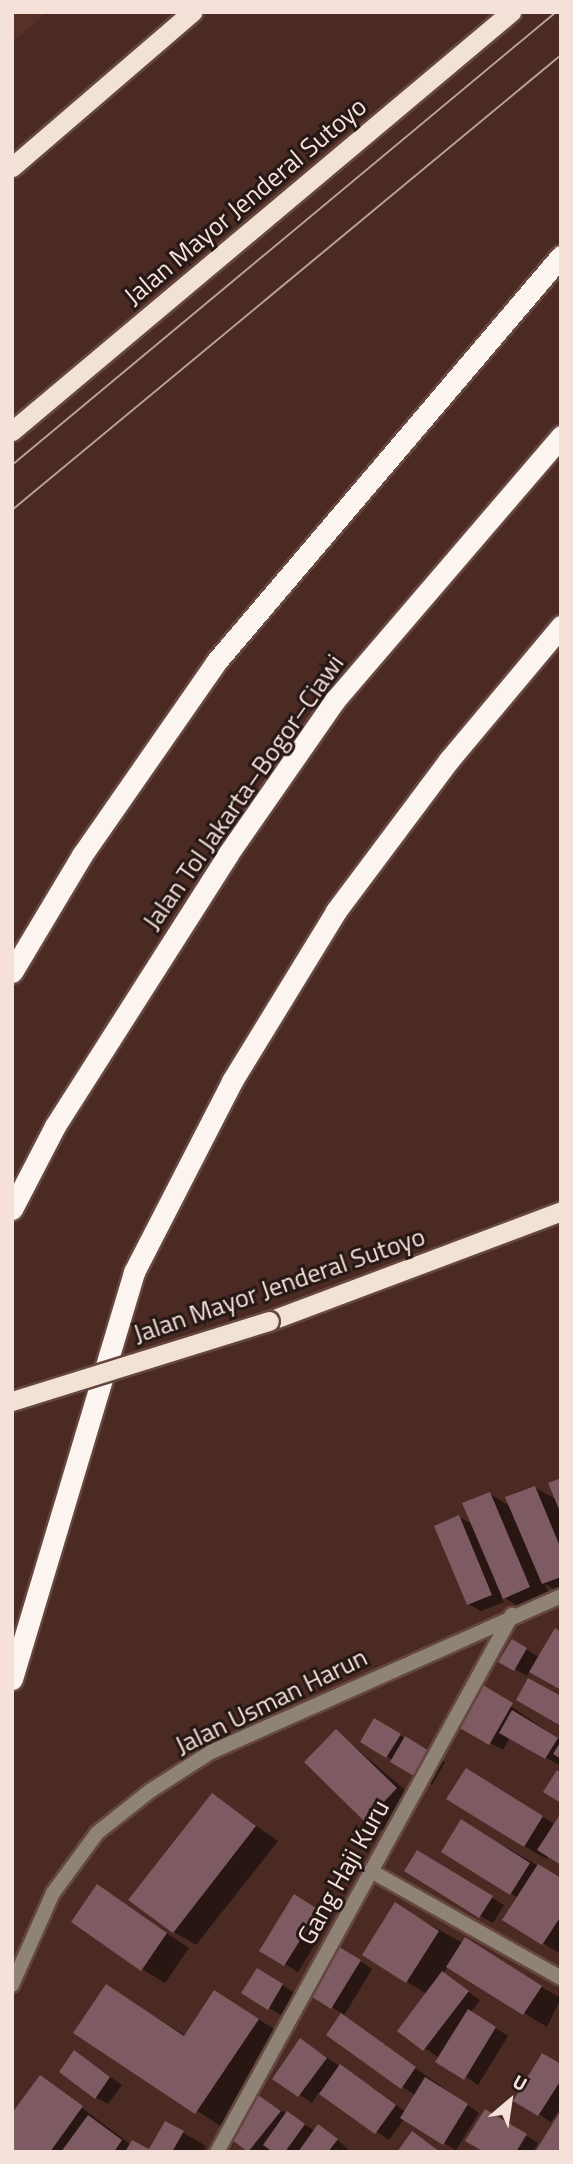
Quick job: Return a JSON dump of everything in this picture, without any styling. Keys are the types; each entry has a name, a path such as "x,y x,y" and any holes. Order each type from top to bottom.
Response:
{"highway":[{"path":"12,167 192,12"},
{"name":"Jalan Mayor Jenderal Sutoyo","path":"12,431 511,12"},
{"path":"12,972 82,855 216,662 561,256"},
{"name":"Jalan Tol Jakarta–Bogor–Ciawi","path":"12,1209 55,1126 177,933 328,711 561,436"},
{"path":"12,1679 134,1272 232,1081 335,912 449,760 561,626"},
{"name":"Jalan Mayor Jenderal Sutoyo","path":"12,1401 269,1321 561,1211"}],"street":[{"name":"Jalan Usman Harun","path":"12,1985 53,1893 97,1833 150,1791 211,1752 513,1615 561,1596"},
{"name":"Gang Haji Kuru","path":"217,2152 513,1615"},
{"path":"371,1871 561,1978"}],"shaded area":[{"path":"12,12 48,12 12,42"}],"building":[{"path":"561,1478 561,1514 548,1483"},
{"path":"535,1486 561,1549 561,1577 542,1584 505,1497"},
{"path":"490,1492 530,1587 503,1599 462,1503"},
{"path":"459,1515 492,1595 467,1605 434,1526"},
{"path":"555,1628 561,1632 561,1690 529,1672"},
{"path":"512,1639 527,1648 514,1671 498,1662"},
{"path":"528,1678 561,1696 561,1726 516,1700"},
{"path":"483,1685 513,1703 489,1745 458,1727"},
{"path":"512,1710 558,1738 545,1759 499,1733"},
{"path":"374,1718 401,1734 386,1758 360,1742"},
{"path":"336,1729 397,1788 365,1822 304,1762"},
{"path":"405,1736 434,1754 419,1779 390,1762"},
{"path":"561,1741 561,1759 553,1754"},
{"path":"466,1768 543,1816 524,1847 446,1799"},
{"path":"557,1770 561,1773 561,1803 543,1792"},
{"path":"212,1793 256,1826 173,1933 128,1900"},
{"path":"559,1816 561,1817 561,1865 537,1850"},
{"path":"461,1819 530,1863 510,1895 441,1852"},
{"path":"417,1850 493,1896 479,1918 404,1871"},
{"path":"538,1864 561,1878 561,1916 542,1945 502,1920"},
{"path":"97,1884 167,1933 141,1971 71,1922"},
{"path":"294,1894 319,1910 284,1966 259,1951"},
{"path":"395,1902 439,1931 406,1983 362,1955"},
{"path":"465,1937 542,1986 523,2015 446,1967"},
{"path":"339,1947 361,1960 331,2009 309,1995"},
{"path":"257,1968 283,1984 268,2010 241,1993"},
{"path":"442,1971 469,1991 423,2051 397,2031"},
{"path":"106,1984 184,2036 214,1990 259,2019 195,2114 73,2033"},
{"path":"468,2009 496,2027 464,2080 435,2062"},
{"path":"341,2013 416,2067 401,2089 326,2035"},
{"path":"300,2038 327,2058 298,2097 272,2079"},
{"path":"74,2050 110,2077 95,2099 59,2072"},
{"path":"542,2053 561,2064 561,2080 538,2116 513,2101"},
{"path":"340,2064 396,2105 375,2134 319,2094"},
{"path":"40,2075 83,2106 50,2152 12,2152 12,2113"},
{"path":"425,2077 468,2104 443,2145 400,2118"},
{"path":"258,2095 281,2111 248,2152 228,2137"},
{"path":"485,2109 527,2134 516,2152 484,2152 465,2141"},
{"path":"561,2110 561,2152 535,2152"},
{"path":"287,2111 305,2124 285,2152 273,2152 263,2145"},
{"path":"88,2115 122,2140 114,2152 61,2152"},
{"path":"165,2121 184,2131 172,2152 125,2152 132,2140 149,2149"},
{"path":"318,2124 338,2139 328,2152 298,2152"},
{"path":"412,2131 440,2152 397,2152"}],"tram line":[{"path":"12,465 556,12"},
{"path":"12,510 561,55"}]}
